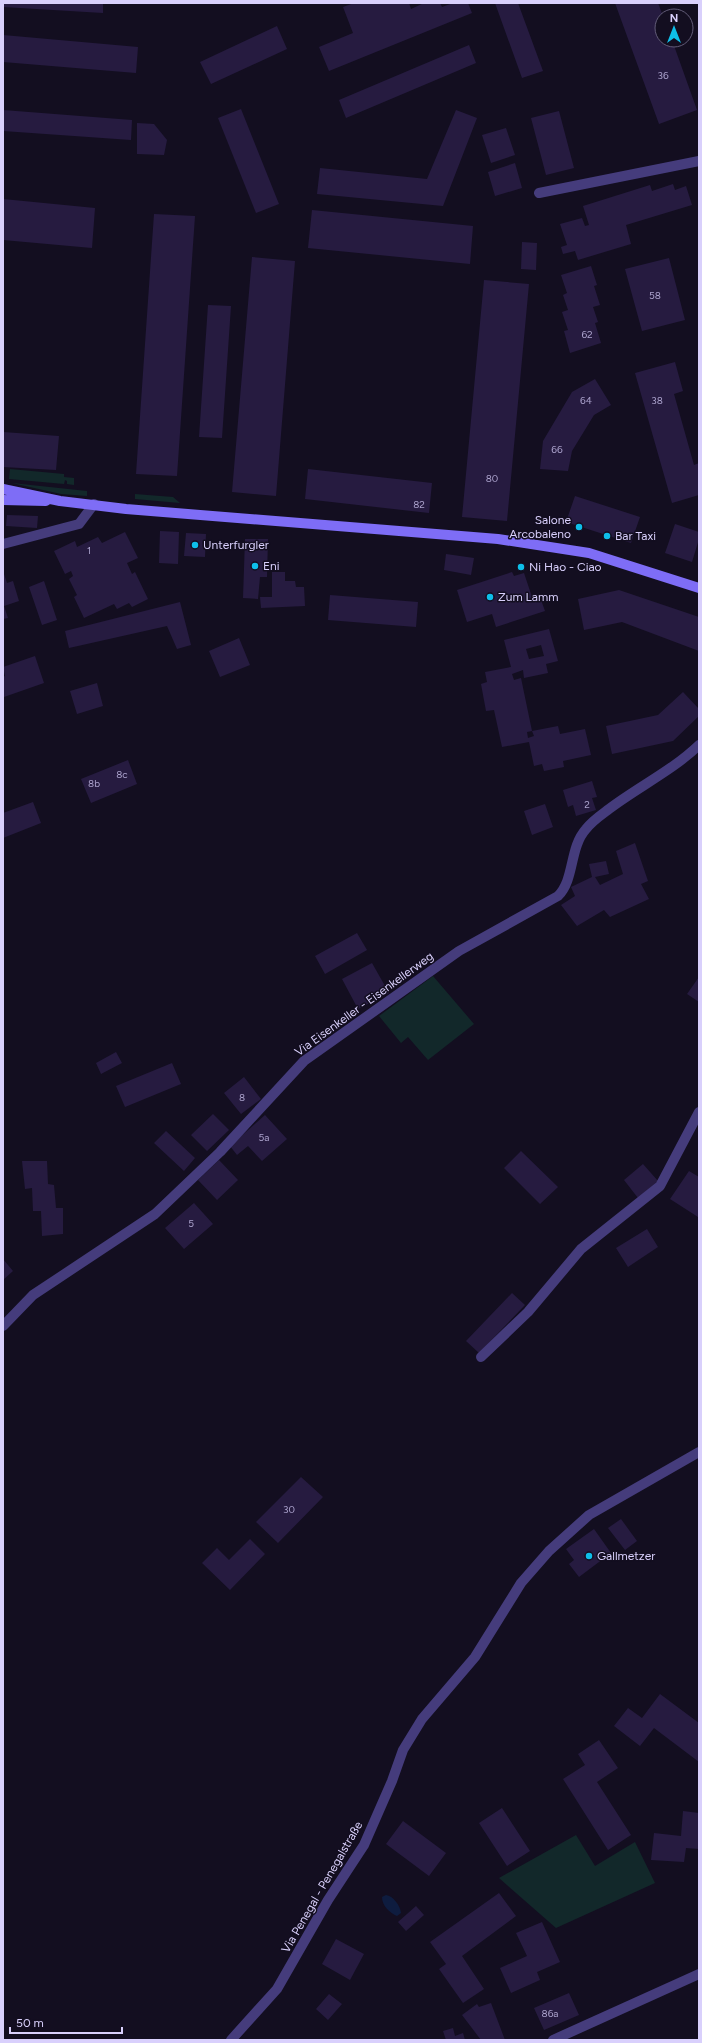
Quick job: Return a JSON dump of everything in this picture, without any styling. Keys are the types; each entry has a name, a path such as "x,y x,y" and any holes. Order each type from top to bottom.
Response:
{"main road":[{"path":"3,489 60,501 267,521 498,538 589,553 699,588"},
{"path":"3,500 33,502 60,501"}],"street":[{"path":"539,193 699,161"},
{"path":"3,544 79,524 94,504"},
{"name":"Via Eisenkeller - Eisenkellerweg","path":"3,1326 33,1295 155,1214 220,1152 304,1061 459,951 558,896 564,890 573,854 585,829 628,794 690,754 699,745"},
{"path":"481,1357 528,1312 581,1248 660,1186 699,1112"},
{"name":"Via Penegal - Penegalstraße","path":"231,2040 277,1989 328,1900 364,1845 392,1781 403,1750 414,1731 422,1718 475,1657 521,1583 549,1551 589,1515 699,1452"},
{"path":"553,2040 699,1974"}],"green space":[{"path":"10,469 64,474 64,477 74,478 74,485 67,484 67,481 65,480 64,484 9,479"},
{"path":"12,483 87,491 87,496 61,494"},
{"path":"135,494 173,497 180,503 135,499"},
{"path":"433,976 474,1024 428,1060 408,1037 401,1043 379,1016"},
{"path":"576,1835 595,1866 635,1842 655,1883 556,1928 499,1878"}],"water":[{"path":"386,1895 396,1901 401,1913 397,1916 389,1911 383,1903 382,1897"}],"building":[{"path":"3,3 103,3 103,13 3,7"},
{"path":"354,3 409,3 411,9 424,3 440,3 442,7 453,3 468,3 472,13 329,71 319,47 353,33 343,7"},
{"path":"495,3 518,3 543,71 522,78"},
{"path":"615,3 658,3 660,8 654,8 654,48 675,48 697,110 659,124"},
{"path":"277,26 287,49 211,84 200,62"},
{"path":"3,35 138,47 136,73 3,62"},
{"path":"469,45 476,63 346,118 339,100"},
{"path":"241,109 279,204 256,213 218,118"},
{"path":"3,110 132,120 131,140 3,131"},
{"path":"456,110 477,118 443,206 317,194 320,168 427,179"},
{"path":"559,111 574,168 546,175 531,118"},
{"path":"137,123 154,124 167,140 164,155 137,154"},
{"path":"506,128 515,155 491,163 482,135"},
{"path":"515,163 522,188 495,196 488,172"},
{"path":"673,184 675,190 686,186 692,205 626,225 631,244 578,260 575,251 563,254 561,247 567,245 560,224 582,218 585,226 589,225 583,206 650,185 652,191"},
{"path":"3,199 95,208 92,248 3,240"},
{"path":"312,210 473,226 470,264 308,248"},
{"path":"154,214 195,216 177,476 136,474"},
{"path":"522,242 537,243 536,270 521,269"},
{"path":"252,257 295,261 276,496 232,492"},
{"path":"669,258 685,320 642,331 625,269"},
{"path":"591,266 597,285 594,286 600,305 593,307 598,322 595,323 601,343 570,353 564,331 568,330 562,312 568,310 563,295 567,293 561,275"},
{"path":"484,280 529,284 507,521 462,517"},
{"path":"208,305 231,306 222,438 199,437"},
{"path":"675,362 683,391 674,394 694,465 699,463 699,495 672,503 635,373"},
{"path":"595,379 611,405 594,415 572,451 568,471 540,469 543,441 572,392"},
{"path":"3,432 59,436 56,470 3,467"},
{"path":"308,469 432,483 429,513 305,499"},
{"path":"575,496 640,517 631,543 566,522"},
{"path":"7,515 38,516 37,528 6,526"},
{"path":"675,524 699,532 699,539 692,562 665,553"},
{"path":"160,531 179,532 178,564 159,563"},
{"path":"125,532 138,558 127,563 132,574 135,572 148,599 132,607 129,603 117,609 114,604 84,618 74,597 77,595 69,579 73,576 71,571 65,574 54,551 75,541 77,547 98,537 102,543"},
{"name":"Unterfurgler","path":"186,533 206,534 205,557 184,556"},
{"path":"245,539 268,539 267,577 260,577 258,599 243,598"},
{"path":"446,554 474,558 471,575 444,570"},
{"path":"3,571 7,583 13,581 19,601 4,606 8,618 3,619"},
{"path":"272,572 285,572 285,581 295,581 296,587 304,587 305,606 261,608 260,597 272,597"},
{"name":"Zum Lamm","path":"512,572 514,576 524,573 533,600 540,597 545,611 496,627 492,614 467,622 457,590"},
{"path":"44,581 57,620 42,625 29,587"},
{"path":"619,590 699,617 699,651 622,622 584,630 578,599"},
{"path":"330,595 418,602 416,627 328,620"},
{"path":"180,602 191,645 177,649 167,626 69,648 65,631"},
{"path":"549,629 558,661 546,664 548,673 524,678 523,670 512,674 514,680 521,678 532,731 558,726 560,734 585,729 591,755 563,761 564,767 544,771 542,764 534,766 529,742 502,747 494,710 486,711 481,684 487,682 485,672 511,667 504,640","holes":["541,645 544,656 529,659 526,649","532,731 534,736 528,738 527,732"]},
{"path":"239,638 250,665 220,677 209,651"},
{"path":"35,656 44,683 4,697 3,677 5,676 3,667"},
{"path":"97,683 103,706 77,714 70,691"},
{"path":"683,692 699,709 699,716 673,741 612,754 606,726 658,715"},
{"path":"128,760 137,784 91,803 81,779"},
{"path":"592,781 597,797 592,798 596,810 576,816 573,805 568,807 563,790"},
{"path":"33,802 41,823 3,838 3,813"},
{"path":"545,804 553,827 532,835 524,811"},
{"path":"635,843 648,881 641,884 649,899 610,917 604,910 577,926 561,905 575,896 571,887 592,877 589,864 606,861 609,874 595,877 600,885 623,874 616,851"},
{"path":"357,933 367,950 325,974 315,956"},
{"path":"372,963 389,993 358,1009 342,979"},
{"path":"699,977 699,1002 687,994"},
{"path":"116,1052 122,1063 101,1074 96,1063"},
{"path":"172,1063 181,1084 125,1107 116,1086"},
{"path":"244,1077 261,1099 241,1114 224,1093"},
{"path":"213,1114 229,1130 207,1151 191,1135"},
{"path":"265,1115 287,1139 262,1161 248,1146 237,1155 230,1146"},
{"path":"166,1131 195,1158 184,1171 154,1143"},
{"path":"521,1151 558,1187 540,1204 504,1168"},
{"path":"219,1160 238,1180 217,1200 198,1180"},
{"path":"22,1161 47,1161 48,1184 54,1185 56,1208 63,1208 63,1234 42,1236 41,1211 33,1211 32,1188 25,1189"},
{"path":"643,1164 658,1181 638,1198 624,1180"},
{"path":"689,1171 699,1177 698,1217 670,1199"},
{"path":"194,1203 213,1224 184,1249 165,1228"},
{"path":"647,1229 658,1247 628,1267 616,1248"},
{"path":"3,1259 13,1271 3,1280"},
{"path":"512,1293 525,1305 479,1353 466,1341"},
{"path":"301,1477 323,1497 278,1543 256,1522"},
{"path":"621,1519 637,1541 625,1550 608,1528"},
{"name":"Gallmetzer","path":"594,1529 611,1553 579,1577 569,1564 574,1560 566,1549"},
{"path":"250,1539 265,1554 230,1590 202,1563 217,1548 229,1560"},
{"path":"660,1694 699,1723 699,1762 654,1728 640,1746 614,1726 628,1708 642,1718"},
{"path":"599,1740 618,1768 597,1782 631,1835 608,1850 563,1779 585,1765 578,1754"},
{"path":"502,1808 530,1851 507,1866 479,1823"},
{"path":"683,1811 699,1813 699,1849 686,1848 684,1862 651,1860 654,1833 681,1836"},
{"path":"403,1821 446,1853 429,1876 386,1844"},
{"path":"499,1893 516,1916 462,1956 484,1989 463,2003 439,1969 446,1964 430,1942"},
{"path":"416,1906 424,1915 406,1931 398,1922"},
{"path":"542,1922 560,1962 537,1972 540,1980 511,1993 500,1968 527,1956 516,1933"},
{"path":"336,1939 364,1954 350,1980 322,1964"},
{"path":"569,1993 579,2015 544,2030 534,2008"},
{"path":"329,1994 342,2004 328,2020 316,2009"},
{"path":"491,2003 505,2040 481,2040 462,2015 477,2004 479,2007"},
{"path":"453,2028 455,2036 463,2033 465,2040 446,2040 443,2031"}],"place":[{"name":"Salone Arcobaleno","path":"579,527"},
{"name":"Bar Taxi","path":"607,536"},
{"name":"Unterfurgler","path":"195,545"},
{"name":"Eni","path":"255,566"},
{"name":"Ni Hao - Ciao","path":"521,567"},
{"name":"Zum Lamm","path":"490,597"},
{"name":"Gallmetzer","path":"589,1556"}]}
